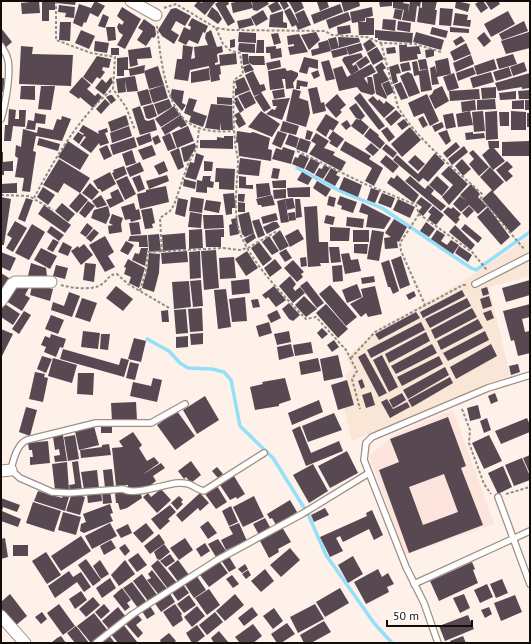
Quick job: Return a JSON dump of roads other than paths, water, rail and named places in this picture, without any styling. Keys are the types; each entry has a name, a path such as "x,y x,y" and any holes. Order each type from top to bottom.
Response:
{"street":[{"path":"131,1 156,16"},
{"path":"1,302 12,284 15,282 51,282"},
{"path":"1,616 25,643"}],"lane":[{"path":"1,46 7,58 8,65 5,104 1,119"},
{"path":"475,284 530,256"},
{"path":"438,643 424,604 414,584 364,460 366,443 372,437 458,400 488,388 530,375"},
{"path":"185,404 150,423 96,423 27,440 23,442 6,470 20,478 57,493 123,489 127,491 147,490 179,483 188,483 204,491 264,453"},
{"path":"96,643 132,614 217,560 302,514 369,473"},
{"path":"498,497 515,539 530,584"},
{"path":"414,584 530,531"}],"waterway":[{"path":"297,168 342,192 382,208 476,270 530,232"},
{"path":"147,339 169,351 180,363 188,368 212,369 224,372 231,380 240,426 273,458 308,514 326,555 374,623 392,643"}]}
